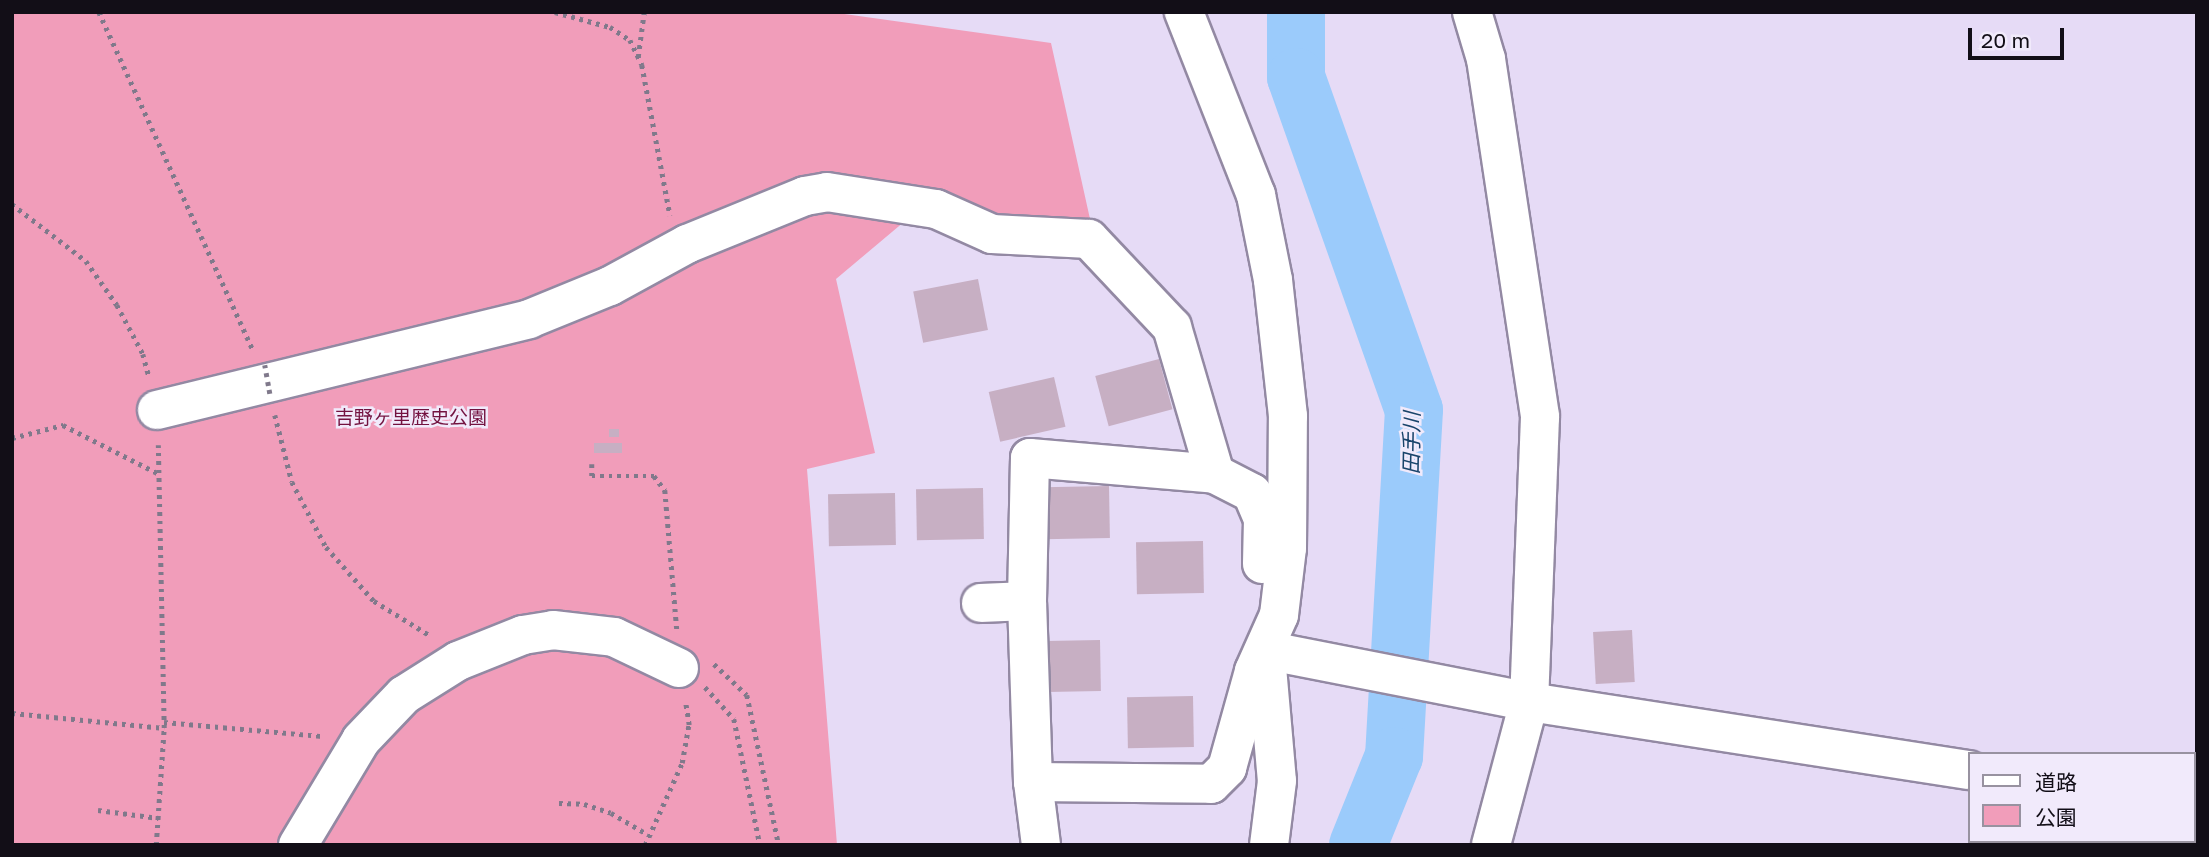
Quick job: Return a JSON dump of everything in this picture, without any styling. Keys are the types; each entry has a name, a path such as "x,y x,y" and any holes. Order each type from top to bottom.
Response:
{"street":[{"path":"1033,782 1210,784 1227,768 1254,671 1279,615 1287,548 1287,416 1273,280 1256,195 1184,12"},
{"path":"1472,12 1486,59 1540,417 1529,702 1491,845"},
{"path":"157,410 529,319 610,286 675,251 805,197 827,192 936,209 992,234 1089,239 1172,327 1215,474"},
{"path":"1041,845 1033,782 1027,601 1030,458 1215,474 1252,493 1263,519 1265,650 1277,781 1269,845"},
{"path":"981,603 1027,601"},
{"path":"298,845 361,740 404,695 458,662 523,635 553,630 614,637 689,654"},
{"path":"1265,650 1364,667 1529,702 1968,770"}],"path":[{"path":"99,12 246,340 265,365 292,482 326,547 374,601 427,635 486,651"},
{"path":"555,12 610,27 630,40 638,58 654,120 675,251"},
{"path":"638,58 644,12"},
{"path":"12,204 86,261 117,305 143,354 157,410 164,729 156,845"},
{"path":"12,438 63,425 159,474"},
{"path":"592,464 592,476 654,476 665,490 689,654 689,725 682,763 647,834 645,845"},
{"path":"689,654 708,689 734,719 760,845"},
{"path":"689,654 747,695 779,845"},
{"path":"12,713 164,729"},
{"path":"163,722 361,740"},
{"path":"559,803 584,804 611,813 647,834"},
{"path":"98,810 158,818"}],"green space":[{"name":"吉野ヶ里歴史公園","path":"12,12 830,12 1051,43 1090,219 911,216 836,279 875,453 807,469 837,845 12,845"}],"building":[{"path":"978,279 988,330 923,343 913,292"},
{"path":"1159,359 1172,409 1109,426 1095,376"},
{"path":"1054,377 1065,427 1000,442 989,392"},
{"path":"609,429 619,429 619,437 609,437"},
{"path":"594,443 622,443 622,453 594,453"},
{"path":"1109,486 1110,538 1044,539 1043,487"},
{"path":"983,488 984,539 917,540 916,489"},
{"path":"895,493 896,545 829,546 828,494"},
{"path":"1203,541 1204,593 1137,594 1136,542"},
{"path":"1632,630 1635,682 1596,684 1593,632"},
{"path":"1100,640 1101,691 1034,692 1033,641"},
{"path":"1193,696 1194,747 1128,748 1127,697"}],"waterway":[{"name":"田手川","path":"1296,12 1296,77 1414,410 1394,756 1358,845"}]}
